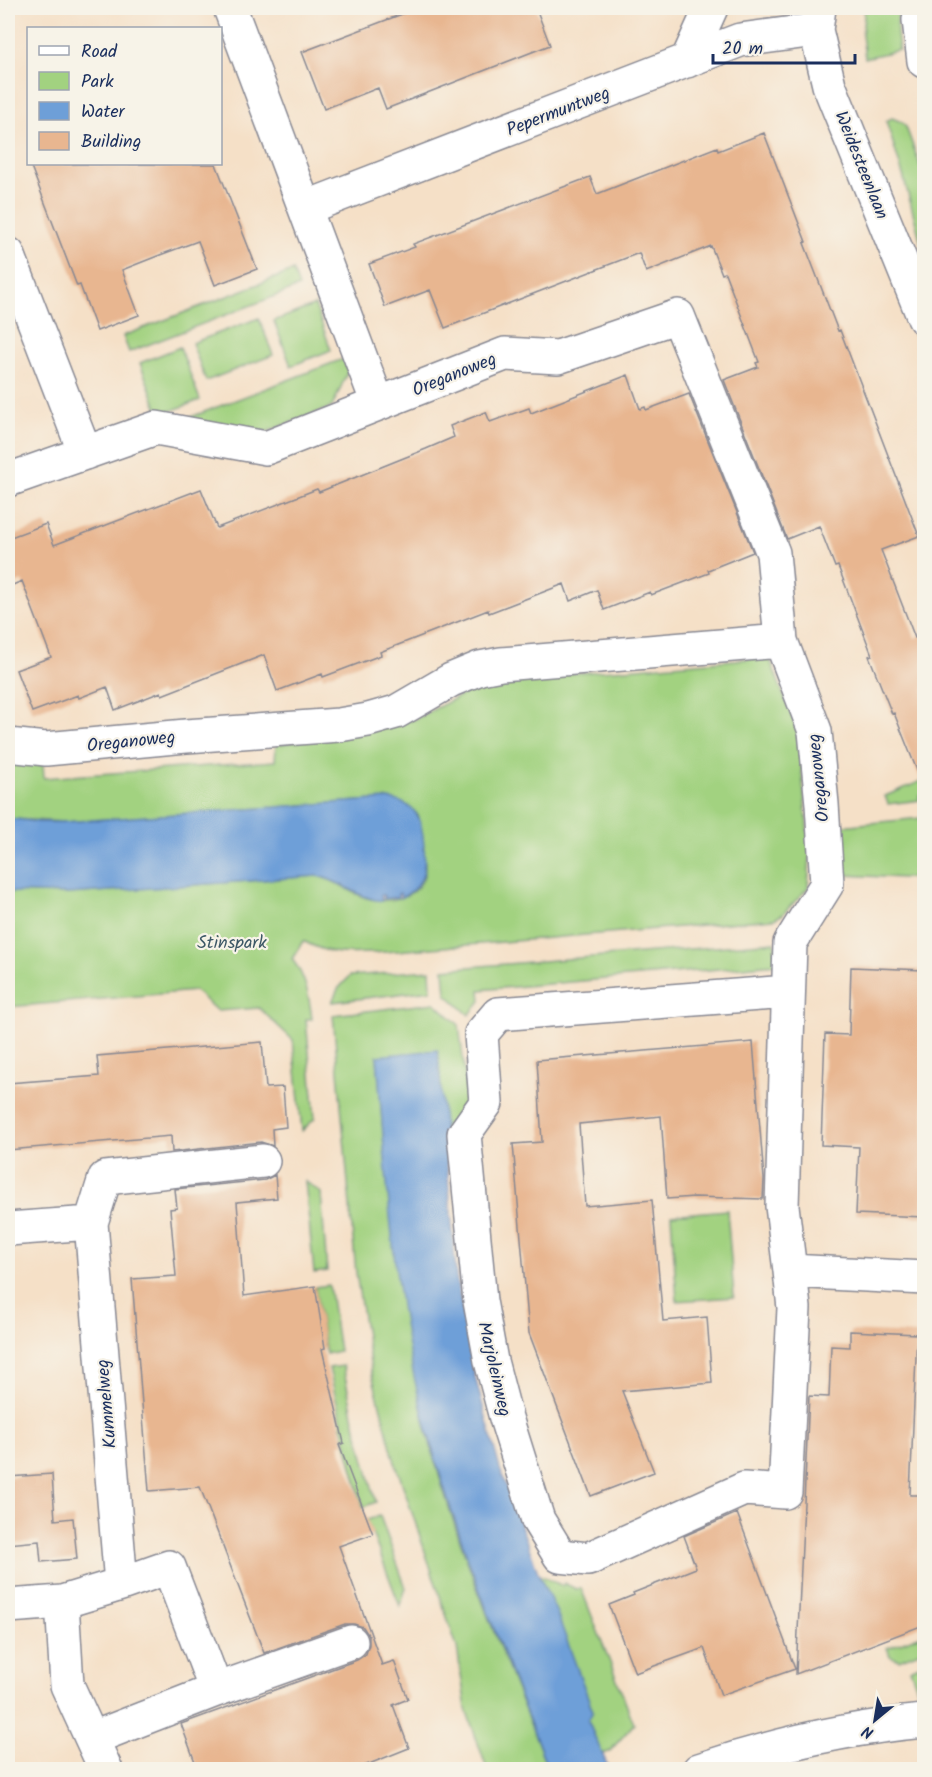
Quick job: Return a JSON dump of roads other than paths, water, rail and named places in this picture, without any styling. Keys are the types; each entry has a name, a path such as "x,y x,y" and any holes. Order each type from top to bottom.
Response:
{"street":[{"path":"230,8 378,404"},
{"path":"687,61 711,8"},
{"path":"921,8 919,20 924,61"},
{"name":"Pepermuntweg","path":"305,208 740,40 818,19"},
{"name":"Weidesteenlaan","path":"818,19 829,86 924,318"},
{"path":"8,254 85,453"},
{"name":"Oreganoweg","path":"8,480 156,428 266,448 505,354 558,357 678,316 773,553 781,641 815,730 827,884"},
{"name":"Oreganoweg","path":"8,745 46,749 339,725 396,712 451,680 480,668 501,664 781,641"},
{"name":"Marjoleinweg","path":"787,992 498,1014 481,1034 486,1103 464,1134 480,1301 491,1361 506,1418 538,1520 560,1556 588,1559 744,1489 785,1492 794,1308 782,1206 790,943 827,884"},
{"name":"Kummelweg","path":"120,1584 91,1223 105,1178 262,1161"},
{"path":"8,1229 91,1223"},
{"path":"790,1271 924,1278"},
{"path":"8,1606 62,1602 169,1567 216,1690"},
{"path":"62,1602 67,1685 106,1770"},
{"path":"93,1738 216,1690 351,1642"},
{"path":"699,1770 739,1756 809,1738 924,1721"}],"water":[{"path":"388,799 406,804 412,809 422,828 424,870 415,888 401,898 400,893 398,897 384,899 384,895 381,895 382,901 373,899 334,881 317,876 68,894 8,892 8,818 64,822"},
{"path":"438,1050 456,1276 475,1377 500,1469 593,1711 588,1721 609,1769 548,1769 462,1542 420,1402 410,1359 396,1273 377,1056"}],"park label":[{"name":"Stinspark","path":"232,942"}]}
